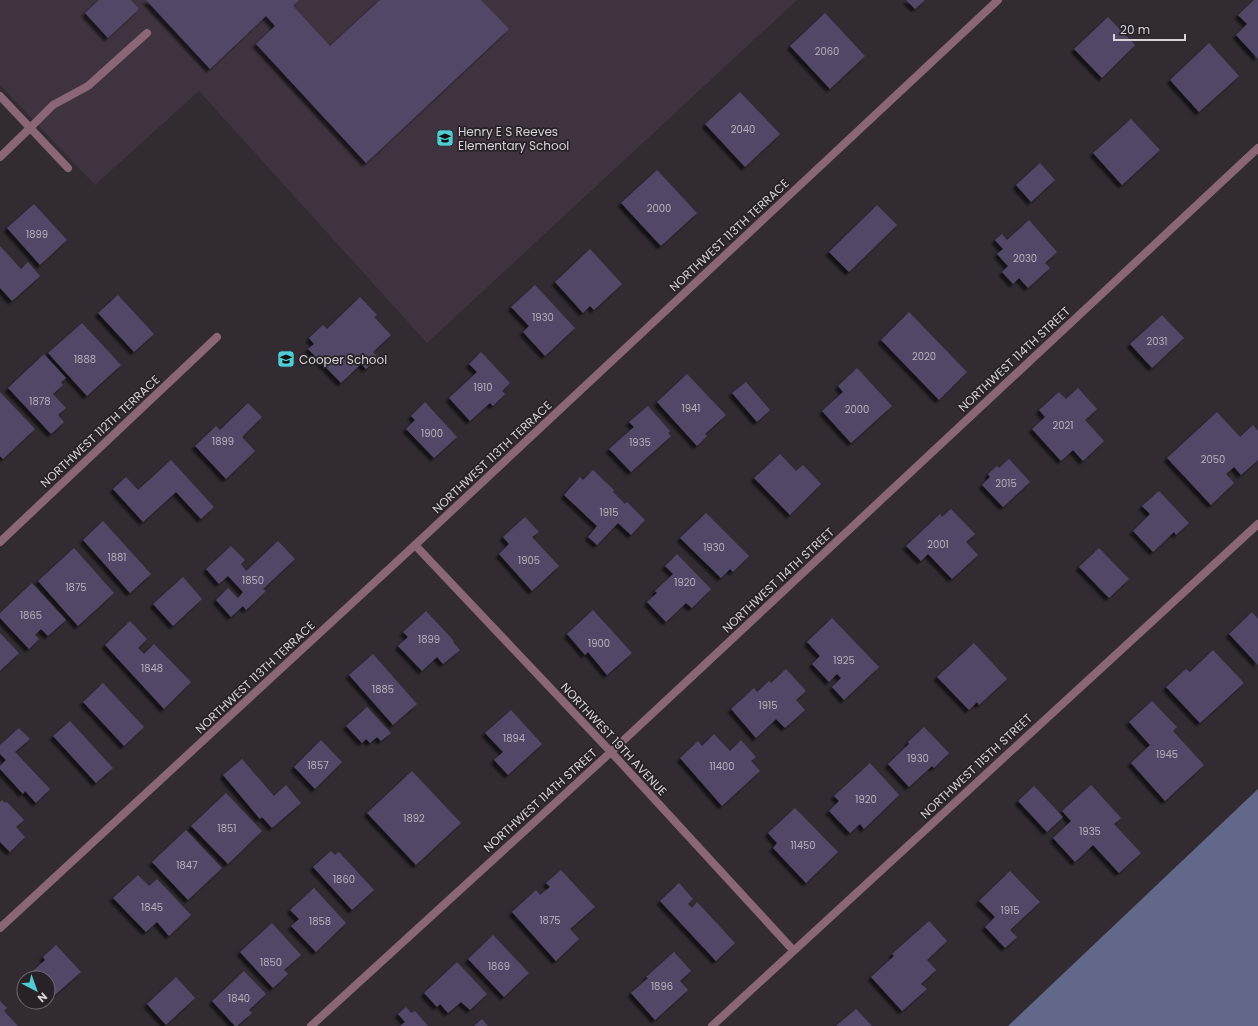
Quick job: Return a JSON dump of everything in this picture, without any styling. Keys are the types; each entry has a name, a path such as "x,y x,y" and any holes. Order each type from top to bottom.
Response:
{"street":[{"name":"NORTHWEST 113TH TERRACE","path":"0,928 415,545 998,0"},
{"path":"0,156 54,105 88,86 147,33"},
{"path":"0,96 68,168"},
{"name":"NORTHWEST 114TH STREET","path":"311,1026 611,752 1258,148"},
{"name":"NORTHWEST 112TH TERRACE","path":"0,542 217,337"},
{"name":"NORTHWEST 115TH STREET","path":"712,1026 1258,524"},
{"name":"NORTHWEST 19TH AVENUE","path":"415,545 611,752 793,950"}],"shaded area":[{"name":"Henry E S Reeves Elementary School","path":"0,0 797,0 427,343 199,91 95,185 0,85"}],"water":[{"path":"1258,789 1258,1026 1008,1026"}],"building":[{"path":"99,0 131,0 139,9 108,38 85,13"},
{"path":"146,0 299,0 293,6 330,46 380,0 481,0 509,29 366,163 256,44 275,26 266,16 210,69"},
{"path":"906,0 925,0 915,9"},
{"path":"1254,0 1258,0 1258,59 1236,35 1247,24 1238,15"},
{"path":"825,13 865,56 830,89 790,46"},
{"path":"1108,17 1135,45 1102,78 1074,49"},
{"path":"1209,43 1239,76 1199,112 1170,80"},
{"path":"740,92 780,134 745,167 705,124"},
{"path":"1131,119 1160,150 1122,185 1093,153"},
{"path":"1040,163 1055,180 1031,202 1016,185"},
{"path":"657,170 697,213 661,246 621,203"},
{"path":"34,204 67,240 40,265 7,228"},
{"path":"877,205 897,225 849,272 829,252"},
{"path":"1029,220 1057,252 1045,263 1050,268 1028,288 1019,278 1013,284 1002,272 1008,266 997,254 1003,249 995,240 1002,234 1007,240"},
{"path":"0,246 21,269 28,262 40,276 12,301 0,288"},
{"path":"590,249 622,284 594,310 590,306 583,313 555,282"},
{"path":"535,285 575,328 545,356 523,332 529,326 511,307"},
{"path":"118,295 154,334 134,352 98,313"},
{"path":"360,297 377,315 374,317 391,335 373,352 378,358 366,369 361,364 341,383 308,349 314,344 309,338 323,325 327,329"},
{"path":"909,312 967,372 939,400 881,340"},
{"path":"1162,315 1184,338 1152,368 1130,344"},
{"path":"82,323 121,365 87,396 48,353"},
{"path":"481,352 510,383 502,391 505,394 493,406 490,403 470,421 449,398 477,372 469,364"},
{"path":"44,354 66,378 61,382 63,385 53,394 66,408 58,415 64,422 51,434 8,388"},
{"path":"857,368 892,406 851,443 822,411 843,392 838,386"},
{"path":"687,374 726,415 705,434 707,436 697,446 657,402"},
{"path":"746,382 770,410 757,422 732,393"},
{"path":"1078,388 1097,409 1085,420 1104,441 1083,461 1073,450 1061,461 1032,429 1045,417 1039,410 1059,392 1066,399"},
{"path":"0,392 35,429 3,459 0,456"},
{"path":"425,402 457,437 434,458 406,429 415,420 411,416"},
{"path":"248,403 262,417 242,437 255,451 226,479 195,446 216,426 220,430"},
{"path":"648,406 670,431 668,433 671,436 631,472 609,449 634,427 629,422"},
{"path":"1217,412 1240,437 1253,425 1258,431 1258,460 1241,475 1234,467 1226,474 1234,483 1211,505 1167,458"},
{"path":"780,454 796,471 803,465 821,484 790,515 754,478"},
{"path":"1009,459 1030,482 1003,507 982,485 990,477 988,474 997,466 999,468"},
{"path":"171,460 214,507 201,519 176,492 143,522 113,489 126,477 138,490"},
{"path":"593,470 614,490 613,492 625,504 627,502 645,520 631,535 618,523 597,545 588,537 597,526 564,495 580,477 583,480"},
{"path":"1159,491 1189,523 1176,535 1174,532 1153,552 1133,531 1150,514 1142,506"},
{"path":"951,509 975,534 966,542 978,555 952,579 928,554 921,561 906,546 940,514 942,517"},
{"path":"706,513 749,556 733,572 730,569 721,578 680,538"},
{"path":"525,517 539,532 532,537 559,566 532,591 499,554 509,544 503,537"},
{"path":"103,521 151,574 130,593 83,540"},
{"path":"278,541 295,559 263,589 266,591 246,610 243,606 231,617 216,600 228,588 238,598 243,592 228,576 219,584 206,569 231,546 245,560 241,564 246,571"},
{"path":"74,548 114,593 78,626 38,581"},
{"path":"1099,548 1129,579 1109,598 1079,567"},
{"path":"677,554 711,589 692,608 686,603 666,622 647,602 657,593 655,591 673,574 665,566"},
{"path":"183,577 202,599 173,626 153,604"},
{"path":"32,583 66,620 48,636 41,629 35,635 39,639 29,649 0,618 0,613"},
{"path":"593,610 632,653 607,675 588,652 585,655 567,634"},
{"path":"426,611 454,641 453,642 460,650 443,664 437,657 422,671 398,646 408,637 403,632"},
{"path":"1252,612 1258,619 1258,665 1229,634"},
{"path":"832,618 879,667 844,700 832,687 841,678 837,674 829,682 812,664 820,656 807,642"},
{"path":"130,621 147,639 138,648 144,654 154,644 191,682 164,709 105,645"},
{"path":"0,633 19,653 0,671"},
{"path":"974,643 1007,679 979,705 977,702 969,710 937,677"},
{"path":"1213,650 1244,683 1200,723 1166,687 1186,669 1190,672"},
{"path":"373,654 417,704 393,725 349,675"},
{"path":"786,669 806,691 796,700 805,710 785,728 776,719 756,738 731,709 754,688 757,692 769,681 771,683"},
{"path":"103,683 144,727 124,746 83,702"},
{"path":"1152,701 1177,727 1173,731 1204,765 1165,801 1131,763 1150,745 1129,722"},
{"path":"367,707 391,733 381,741 377,737 370,743 366,739 362,743 346,726"},
{"path":"511,710 542,744 508,775 494,760 503,752 485,733"},
{"path":"70,721 113,768 96,783 53,736"},
{"path":"924,727 949,753 934,768 932,766 909,787 888,764"},
{"path":"19,728 30,739 15,752 50,789 36,803 25,791 23,794 0,769 0,766 6,760 0,754 0,745"},
{"path":"714,734 730,751 741,740 756,757 751,761 760,771 722,806 680,758 698,741 702,746"},
{"path":"321,740 342,762 315,789 294,767"},
{"path":"242,759 274,796 286,785 301,803 272,828 262,817 260,819 223,775"},
{"path":"870,763 899,795 864,829 860,824 850,833 829,811 839,801 834,796"},
{"path":"412,771 461,823 416,865 367,813"},
{"path":"1091,785 1121,818 1114,824 1141,853 1119,873 1093,845 1075,862 1053,838 1071,821 1062,811"},
{"path":"1034,786 1063,817 1047,832 1018,801"},
{"path":"226,793 262,831 228,864 191,826"},
{"path":"2,800 5,803 7,802 24,820 16,827 25,837 10,852 0,842 0,802"},
{"path":"795,808 838,852 806,883 773,848 777,843 768,833"},
{"path":"186,830 222,868 188,900 152,862"},
{"path":"331,851 335,855 339,852 374,890 352,910 313,867"},
{"path":"561,870 595,907 570,929 579,939 556,961 512,912 536,890 540,895 550,887 546,883"},
{"path":"1010,871 1040,902 1010,930 1017,937 1005,948 985,927 995,917 979,901"},
{"path":"138,875 149,886 157,879 191,915 169,936 157,922 146,932 113,898"},
{"path":"679,883 693,899 688,904 692,908 697,902 735,943 716,961 660,901"},
{"path":"314,888 346,923 316,952 291,926 299,919 290,910"},
{"path":"929,921 947,941 927,960 936,970 921,984 927,989 902,1011 871,977 894,956 892,954"},
{"path":"272,923 301,955 284,970 288,974 273,988 240,952"},
{"path":"493,935 529,973 504,997 468,959"},
{"path":"56,945 81,972 56,994 56,970 34,970 45,960 43,957"},
{"path":"674,952 691,971 680,981 688,990 655,1020 631,993 648,978 646,977"},
{"path":"457,962 487,994 470,1010 461,1002 448,1013 440,1004 437,1007 424,993"},
{"path":"244,971 266,994 249,1010 252,1013 237,1026 235,1026 212,1001"},
{"path":"176,977 195,998 166,1025 147,1004"},
{"path":"0,1001 7,1008 4,1011 18,1026 0,1026"},
{"path":"406,1007 411,1013 415,1011 428,1026 400,1026 405,1022 398,1014"},
{"path":"856,1009 872,1026 836,1026"},
{"path":"482,1019 488,1026 474,1026"}],"place":[{"name":"Henry E S Reeves Elementary School","path":"445,138"},
{"name":"Cooper School","path":"286,359"}]}
